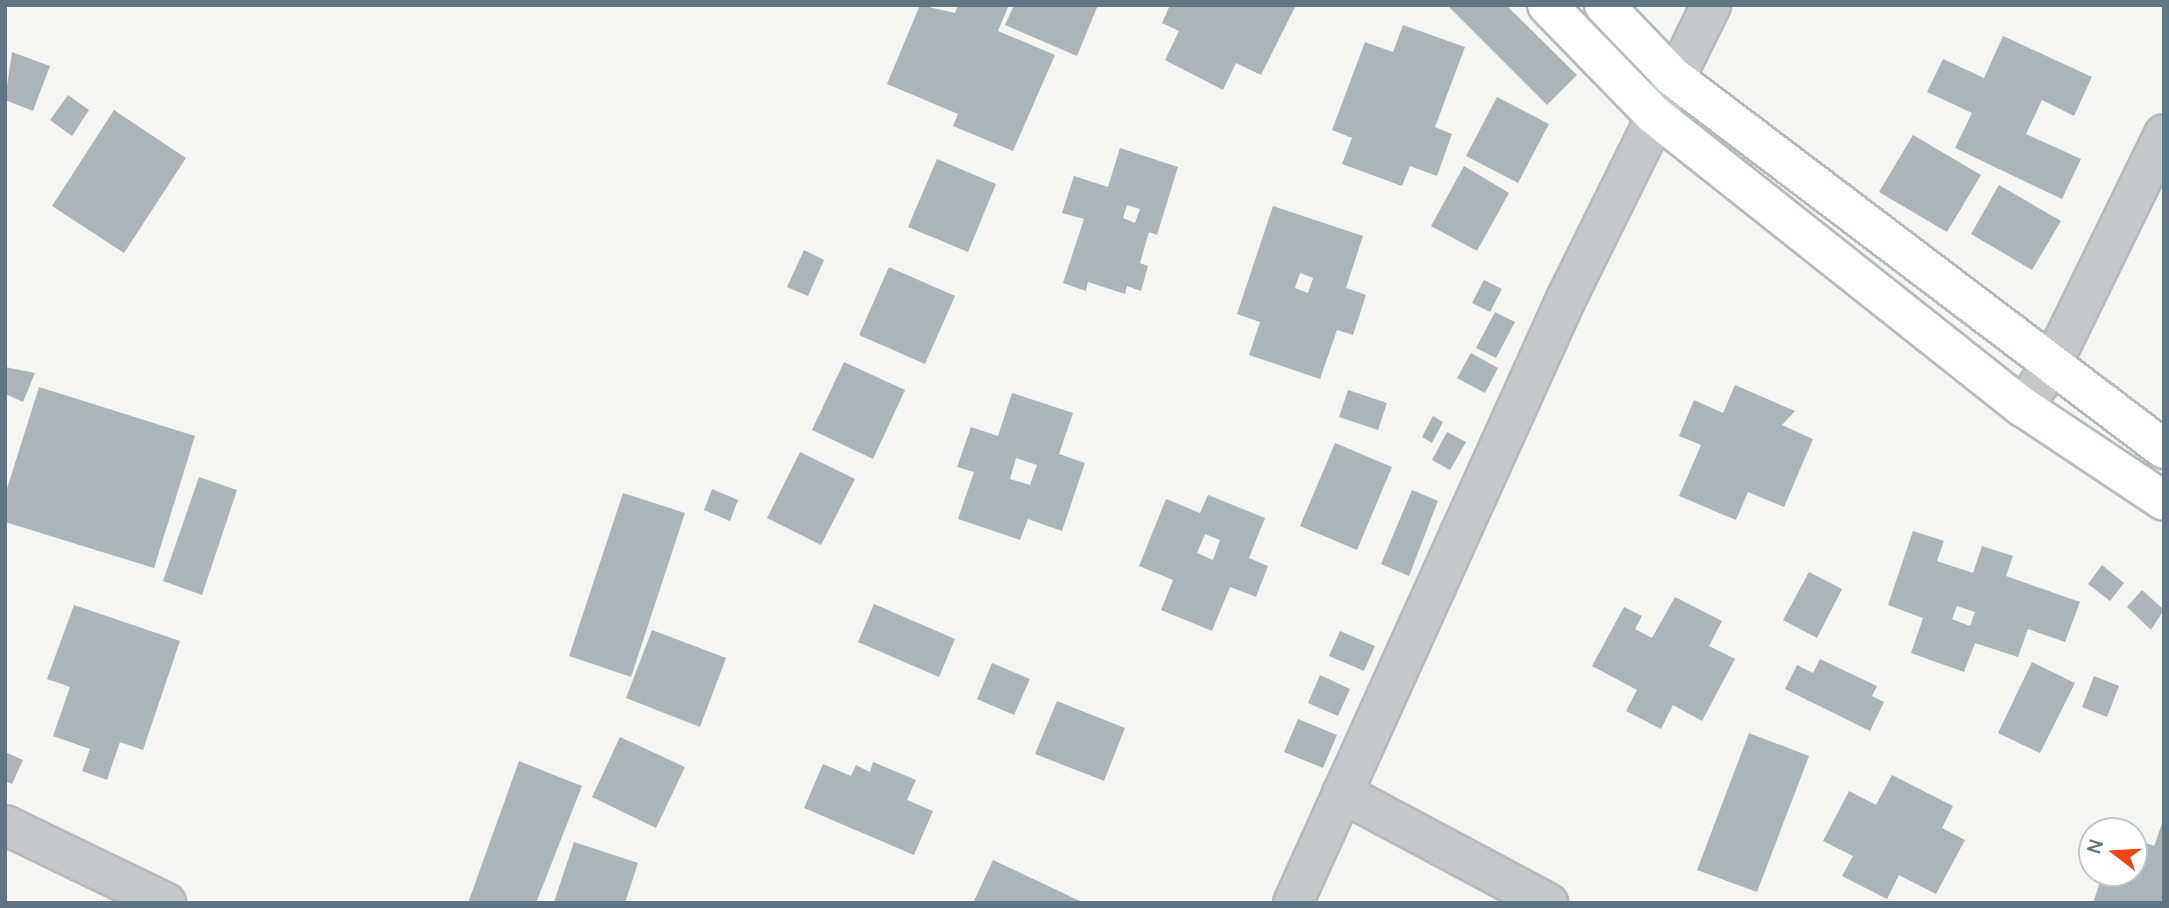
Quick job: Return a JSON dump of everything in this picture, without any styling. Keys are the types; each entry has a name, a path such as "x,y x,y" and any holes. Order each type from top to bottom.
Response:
{"street":[{"path":"1547,5 1654,115 2023,407 2164,501"},
{"path":"1604,5 1673,77 2050,368 2164,449"},
{"path":"1293,903 1654,115 1712,5"},
{"path":"2023,407 2050,368 2164,134"},
{"path":"1342,793 1548,903"},
{"path":"5,825 166,903"}],"building":[{"path":"920,5 955,13 958,5 1009,5 998,31 1055,55 1013,151 953,126 958,114 887,84"},
{"path":"1014,5 1098,5 1077,56 1005,25"},
{"path":"1170,5 1296,5 1261,75 1236,63 1223,90 1165,60 1179,31 1162,23"},
{"path":"1447,5 1506,5 1577,75 1547,105"},
{"path":"1403,25 1465,47 1435,127 1452,134 1437,176 1410,166 1402,186 1342,164 1352,138 1332,130 1365,42 1393,52"},
{"path":"2003,36 2092,77 2074,116 2042,100 2026,134 2081,159 2062,199 1955,148 1972,113 1927,92 1943,59 1984,78"},
{"path":"12,52 50,66 33,111 5,100"},
{"path":"68,95 89,110 72,136 50,120"},
{"path":"1497,97 1549,124 1518,183 1466,156"},
{"path":"114,110 186,158 124,253 52,206"},
{"path":"1913,135 1981,175 1947,232 1879,192"},
{"path":"1120,148 1178,167 1157,235 1149,232 1140,263 1148,266 1141,291 1127,286 1125,294 1088,282 1086,291 1063,283 1084,219 1062,213 1074,176 1108,187","holes":["1127,205 1140,209 1135,223 1123,218"]},
{"path":"937,159 996,184 968,252 908,227"},
{"path":"1464,166 1509,193 1477,251 1431,226"},
{"path":"1999,185 2061,221 2032,270 1971,234"},
{"path":"1273,206 1363,236 1346,288 1366,295 1353,335 1337,330 1320,379 1249,355 1260,322 1237,314","holes":["1300,273 1313,278 1308,293 1295,288"]},
{"path":"804,250 824,260 808,296 787,287"},
{"path":"889,267 955,296 925,364 859,335"},
{"path":"1484,280 1502,289 1490,312 1472,303"},
{"path":"1495,312 1515,322 1496,358 1476,348"},
{"path":"1471,353 1498,368 1485,393 1457,378"},
{"path":"844,362 905,390 873,459 812,430"},
{"path":"5,367 35,373 23,402 5,394"},
{"path":"1735,385 1795,411 1782,425 1813,439 1784,507 1748,492 1736,520 1679,496 1701,445 1679,436 1694,400 1723,413"},
{"path":"39,387 195,436 154,568 5,522 5,495"},
{"path":"1348,390 1387,403 1378,430 1339,417"},
{"path":"1012,393 1073,413 1059,454 1085,463 1062,531 1028,519 1020,540 958,519 974,472 957,467 971,427 998,436","holes":["1016,458 1037,465 1030,485 1010,479"]},
{"path":"1433,416 1443,422 1432,443 1422,437"},
{"path":"1447,432 1466,442 1450,470 1432,460"},
{"path":"1335,443 1392,467 1357,550 1300,526"},
{"path":"800,452 855,479 821,545 767,518"},
{"path":"199,477 237,490 202,595 163,581"},
{"path":"712,489 738,500 730,521 704,510"},
{"path":"1412,490 1438,501 1409,576 1381,564"},
{"path":"623,493 685,513 631,677 569,656"},
{"path":"1208,495 1265,518 1249,558 1268,566 1256,597 1230,587 1212,631 1161,610 1173,580 1139,566 1166,499 1200,513","holes":["1205,534 1220,540 1213,560 1197,553"]},
{"path":"1913,531 1944,541 1937,561 1973,573 1982,546 2013,556 2006,576 2080,602 2065,642 2028,629 2018,657 1975,643 1964,672 1911,653 1923,618 1888,605","holes":["1957,606 1975,612 1970,626 1952,619"]},
{"path":"2102,565 2124,583 2110,601 2088,584"},
{"path":"1809,572 1842,589 1817,638 1783,620"},
{"path":"2142,590 2164,610 2151,630 2127,607"},
{"path":"1675,597 1722,621 1709,646 1735,659 1702,721 1673,705 1661,729 1626,711 1637,690 1592,666 1624,607 1642,616 1635,629 1652,638"},
{"path":"874,604 955,639 939,677 858,642"},
{"path":"74,605 180,641 143,750 120,742 107,780 82,771 90,749 53,736 70,687 47,679"},
{"path":"652,630 726,658 700,727 626,698"},
{"path":"1340,631 1375,646 1364,671 1329,656"},
{"path":"1820,659 1877,686 1872,696 1884,702 1870,731 1785,689 1797,665 1813,673"},
{"path":"2032,662 2075,683 2040,753 1998,733"},
{"path":"992,663 1030,679 1014,715 977,699"},
{"path":"1320,675 1350,689 1338,716 1308,703"},
{"path":"2094,676 2119,686 2107,717 2082,707"},
{"path":"1057,701 1125,728 1104,781 1035,754"},
{"path":"1298,719 1337,735 1323,768 1284,752"},
{"path":"1749,733 1809,756 1757,892 1697,870"},
{"path":"620,737 685,767 656,828 592,797"},
{"path":"5,752 23,760 12,784 5,781"},
{"path":"519,761 582,786 536,903 468,903"},
{"path":"873,762 916,780 907,800 933,811 914,855 804,808 823,764 851,776 856,765 870,772"},
{"path":"1892,775 1953,806 1942,828 1965,840 1936,894 1899,875 1887,899 1842,876 1853,856 1823,841 1849,791 1876,805"},
{"path":"2163,821 2164,903 2093,903 2098,887 2148,887 2148,844 2154,846"},
{"path":"574,842 638,863 625,903 554,902"},
{"path":"993,860 1084,903 973,903"}]}
